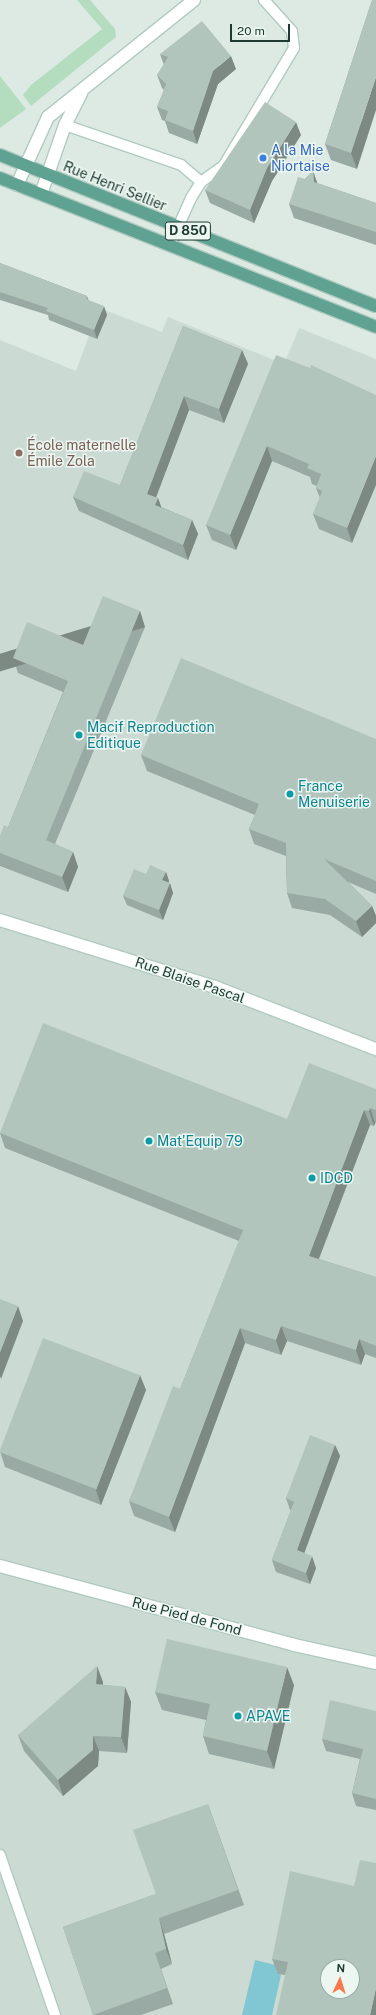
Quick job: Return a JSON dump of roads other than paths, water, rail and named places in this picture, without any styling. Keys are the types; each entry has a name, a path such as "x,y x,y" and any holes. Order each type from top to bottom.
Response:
{"main road":[{"name":"Rue Henri Sellier","path":"0,155 376,306"},
{"name":"D 850","path":"0,178 376,327"}],"street":[{"path":"17,185 24,165 48,117 194,0"},
{"path":"41,194 65,125 83,90"},
{"name":"Rue Blaise Pascal","path":"0,920 215,987 376,1049"},
{"name":"Rue Pied de Fond","path":"0,1566 294,1645 376,1663"}],"lane":[{"path":"170,245 201,182 224,165 294,48 292,31 264,0"},
{"path":"65,125 181,165 201,182"},
{"path":"0,1855 55,2015"}],"water":[{"path":"255,1960 280,1966 278,1974 281,1975 272,2015 242,2015"}],"place":[{"name":"A la Mie Niortaise","path":"263,158"},
{"name":"École maternelle Émile Zola","path":"19,453"},
{"name":"Macif Reproduction Editique","path":"79,735"},
{"name":"France Menuiserie","path":"290,794"},
{"name":"Mat'Equip 79","path":"149,1141"},
{"name":"IDCD","path":"312,1178"},
{"name":"APAVE","path":"238,1716"}]}
